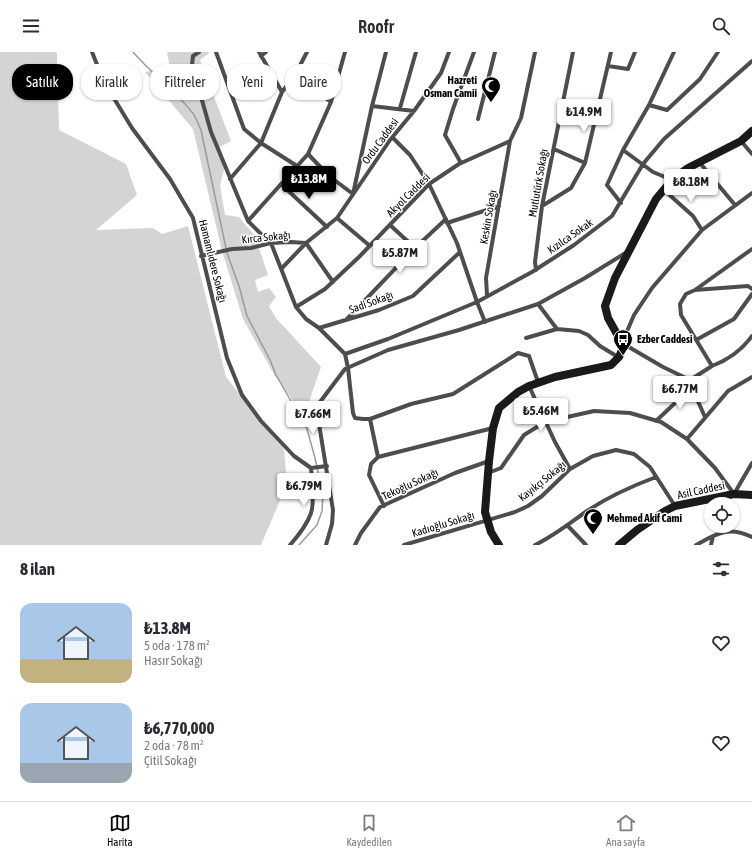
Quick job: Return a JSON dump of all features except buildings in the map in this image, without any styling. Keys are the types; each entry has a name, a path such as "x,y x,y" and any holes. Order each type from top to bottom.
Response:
{"street":[{"name":"Hamamlıdere Sokağı","path":"92,52 104,82 120,109 170,180 193,218 227,358 242,395 261,421 294,456 313,468"},
{"path":"199,52 193,56 192,65 211,132 230,179 248,220 271,243 296,307 306,319 319,328 345,354 353,413 355,418 363,420 370,419 411,404 453,394 518,353 529,356 538,382"},
{"path":"216,52 244,129 261,143 297,166"},
{"path":"266,52 260,54 282,92"},
{"path":"301,64 307,52"},
{"path":"248,220 308,154 331,102 345,52"},
{"path":"308,154 329,176 353,194 372,106 386,52"},
{"path":"400,108 416,52"},
{"name":"Ordu Caddesi","path":"282,268 306,244 337,218 392,138 414,111 441,73 450,52"},
{"path":"461,163 445,135 474,52"},
{"path":"478,119 494,52"},
{"path":"510,141 521,118 535,52"},
{"name":"Mutlutürk Sokağı","path":"536,270 542,206 573,52"},
{"path":"542,206 571,188 586,163 611,52"},
{"path":"608,66 628,69 635,52"},
{"path":"621,203 607,185 623,150 649,105 674,52"},
{"path":"649,105 666,110 700,79 718,52"},
{"name":"Kızılca Sokak","path":"345,354 388,339 477,302 487,295 536,270 574,245 612,216 643,164 664,139 752,61"},
{"path":"230,179 261,143 285,88"},
{"path":"372,106 400,108 414,111"},
{"path":"562,109 596,119"},
{"path":"705,417 690,380 663,367 622,343 608,318 605,306 616,278 656,199 672,180 688,168 741,141 752,131"},
{"path":"392,138 410,155 428,184 460,252 485,322"},
{"name":"Akyol Caddesi","path":"296,307 334,282 428,184 461,163 510,141"},
{"name":"Keskin Sokağı","path":"487,295 486,278 510,141"},
{"path":"741,141 752,154"},
{"path":"554,149 586,163"},
{"path":"623,150 654,172 672,180"},
{"path":"700,163 735,205"},
{"path":"280,184 327,227"},
{"path":"664,190 693,216 702,230"},
{"path":"499,545 491,532 485,512 493,428 499,408 518,392 538,382 611,365 619,357 622,350 622,343 634,314 652,288 702,230 752,193"},
{"path":"346,320 415,248 446,221 499,206"},
{"path":"337,218 370,246"},
{"path":"390,225 415,248"},
{"name":"Kırca Sokağı","path":"202,256 229,249 251,248 271,243 292,242 306,244 334,282"},
{"path":"712,366 680,315 680,304 686,294 695,290 752,249"},
{"path":"326,545 332,524 333,510 319,424 320,402 345,370 388,350 485,322 538,304 629,251"},
{"name":"Sadi Sokağı","path":"319,328 379,310 413,296 460,252"},
{"path":"695,290 750,285 752,289"},
{"path":"696,340 734,319 752,294"},
{"path":"538,304 558,329"},
{"path":"526,338 558,329 579,331 588,335 600,346 619,357"},
{"path":"690,380 712,366 723,362 737,352 752,336"},
{"path":"687,439 728,392 752,377"},
{"path":"528,386 570,469"},
{"path":"656,421 692,387"},
{"path":"488,473 501,468 524,435 546,422 594,411 630,413 661,422 687,439 715,468 734,494 752,463"},
{"path":"370,419 378,457"},
{"path":"384,506 369,475 371,464 378,457 493,428"},
{"name":"Kayıkçı Sokağı","path":"487,520 528,506 542,496 570,469 593,456 616,450 634,454 650,467 675,506"},
{"name":"Tekoğlu Sokağı","path":"355,545 361,533 380,507 455,473 489,461"},
{"path":"290,545 299,535 311,512 313,468 327,466"},
{"path":"535,545 588,510 627,488 656,477"},
{"name":"Asil Caddesi","path":"619,545 665,511 675,506 734,494 752,495"},
{"name":"Kadıoğlu Sokağı","path":"404,545 487,520"},
{"path":"567,525 586,545"},
{"path":"696,545 713,536 732,530 752,537"},
{"path":"711,545 713,536"}],"shaded area":[{"path":"0,52 55,52 57,53 57,64 12,64 12,100 58,100 59,130 126,164 137,195 96,230 153,228 162,234 188,226 226,377 284,449 287,484 261,545 0,545"},
{"path":"167,52 210,52 200,60 202,64 169,64"},
{"path":"150,71 150,78 145,72"},
{"path":"169,100 215,100 231,141 220,147 224,170 220,185 225,215 239,217 255,236 268,275 255,280 258,292 269,288 276,297 269,306 276,318 321,367 304,416 275,376 243,319 222,251 193,129"}],"waterway":[{"path":"133,52 184,103 197,120 201,130 227,253 239,286 247,316 270,360 276,375 307,429 323,494 322,511 317,525 299,545"}],"place":[{"name":"Hazreti Osman Camii","path":"491,103"},
{"name":"Ezber Caddesi","path":"623,356"},
{"name":"Mehmed Akif Cami","path":"593,535"}]}
